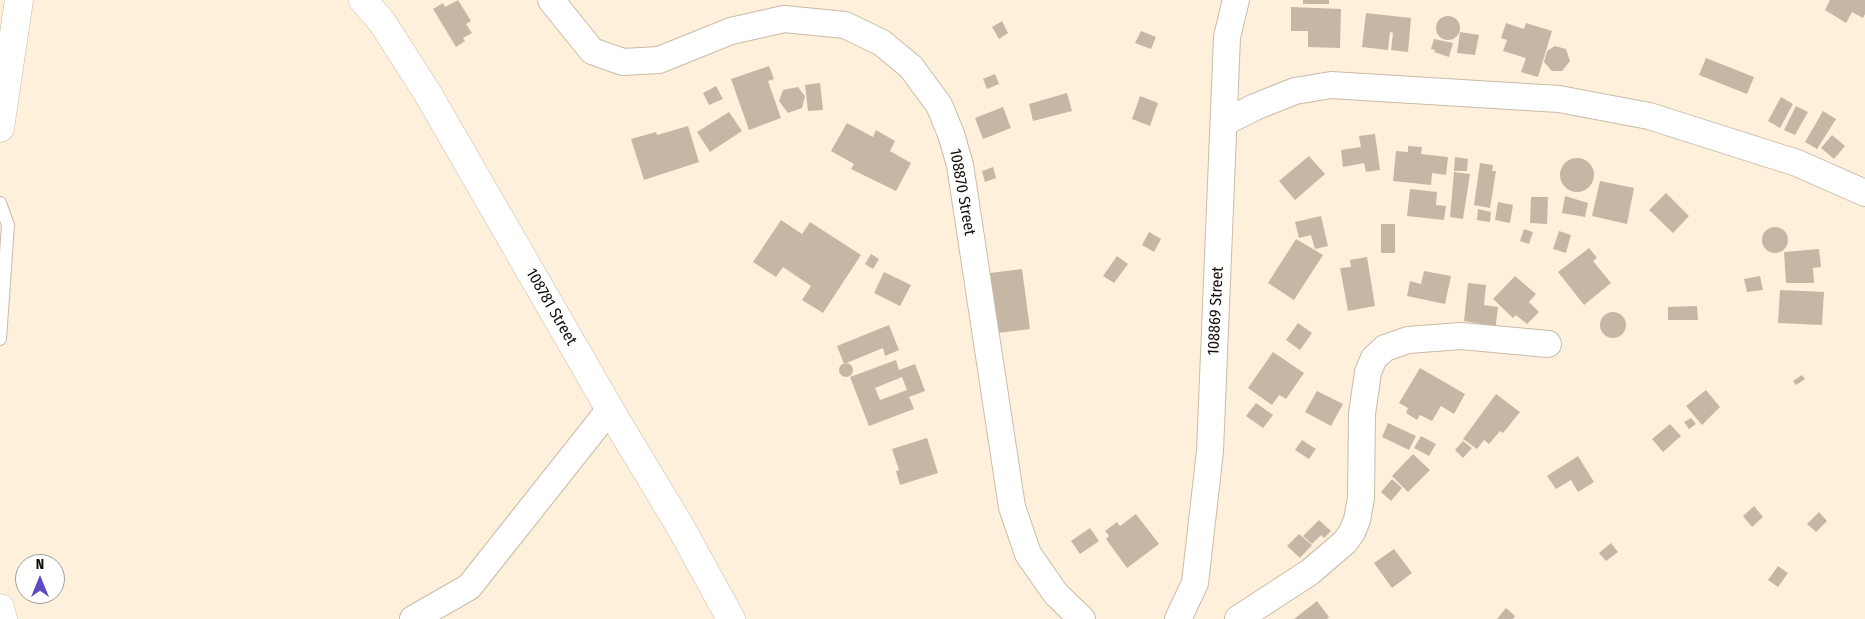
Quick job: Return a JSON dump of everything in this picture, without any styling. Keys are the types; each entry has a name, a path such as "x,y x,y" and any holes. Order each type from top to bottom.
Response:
{"street":[{"path":"0,128 19,0"},
{"name":"108781 Street","path":"363,0 382,11 610,409 680,526 731,619"},
{"name":"108870 Street","path":"550,0 592,51 623,62 659,60 730,31 784,19 845,25 882,43 911,68 939,105 951,134 960,165 1012,507 1028,554 1056,594 1082,619"},
{"name":"108869 Street","path":"1178,619 1195,583 1210,451 1227,37 1236,0"},
{"path":"1225,122 1255,107 1295,91 1331,85 1559,100 1649,116 1797,163 1865,193"},
{"path":"1238,619 1310,572 1345,542 1352,532 1357,520 1361,498 1362,414 1368,372 1374,358 1385,348 1408,340 1461,336 1548,344"},
{"path":"413,619 469,587 610,409"},
{"path":"0,608 3,619"}],"lane":[{"path":"0,203 8,225 0,339"}],"building":[{"path":"458,0 471,21 466,24 472,33 463,38 465,41 456,47 433,9 443,3 445,7"},
{"path":"1303,0 1329,0 1329,4 1303,4"},
{"path":"1830,0 1865,0 1865,14 1863,18 1852,12 1846,23 1825,10"},
{"path":"1291,7 1341,9 1340,48 1308,47 1308,31 1291,31"},
{"path":"1366,13 1411,18 1408,52 1391,50 1393,33 1390,32 1388,50 1362,47"},
{"path":"1448,16 1456,20 1460,28 1456,36 1448,40 1440,36 1436,28 1440,20"},
{"path":"1002,21 1008,33 999,39 992,27"},
{"path":"1506,23 1524,29 1526,23 1552,31 1538,77 1521,72 1526,58 1503,51 1507,40 1501,38"},
{"path":"1141,31 1156,37 1151,49 1135,43"},
{"path":"1460,32 1479,35 1475,55 1457,53"},
{"path":"1434,39 1453,43 1449,57 1434,52 1435,50 1431,49"},
{"path":"1555,46 1566,49 1570,61 1562,71 1552,71 1544,62 1547,51"},
{"path":"1706,58 1754,77 1747,94 1699,75"},
{"path":"769,66 774,79 768,81 781,118 749,130 731,79"},
{"path":"995,74 999,84 987,89 983,79"},
{"path":"820,83 823,110 808,111 805,85"},
{"path":"716,86 723,99 709,105 703,93"},
{"path":"798,87 805,96 802,108 788,113 779,101 783,90"},
{"path":"1067,93 1072,111 1033,121 1029,104"},
{"path":"1140,96 1158,103 1150,126 1132,119"},
{"path":"1781,97 1793,104 1780,128 1768,121"},
{"path":"1796,106 1808,112 1795,135 1784,130"},
{"path":"1003,107 1011,128 983,139 975,118"},
{"path":"1823,111 1836,119 1817,149 1805,142"},
{"path":"729,112 742,131 710,152 697,132"},
{"path":"847,123 873,137 876,130 895,141 890,151 911,163 896,191 851,169 854,164 831,151"},
{"path":"688,126 699,162 644,180 631,139 656,132 657,135"},
{"path":"1375,134 1380,170 1366,172 1364,163 1343,167 1341,150 1361,147 1359,136"},
{"path":"1832,135 1845,146 1834,159 1821,148"},
{"path":"1408,146 1422,147 1421,154 1448,157 1446,175 1432,173 1431,185 1393,181 1396,151 1408,152"},
{"path":"1309,156 1325,174 1295,200 1279,181"},
{"path":"1455,157 1468,159 1467,171 1454,171"},
{"path":"1577,158 1589,163 1594,175 1589,187 1577,192 1565,187 1560,175 1565,163"},
{"path":"1480,163 1493,165 1492,171 1496,171 1490,208 1474,205"},
{"path":"993,167 996,178 985,182 982,171"},
{"path":"1454,172 1470,174 1463,219 1450,217"},
{"path":"1600,181 1634,188 1627,224 1592,216"},
{"path":"1410,189 1437,192 1436,205 1446,206 1444,220 1407,216"},
{"path":"1666,193 1689,216 1673,233 1649,210"},
{"path":"1565,196 1588,203 1585,217 1562,213"},
{"path":"1531,197 1548,197 1547,224 1530,223"},
{"path":"1498,202 1513,205 1510,223 1495,220"},
{"path":"1478,209 1491,212 1490,222 1477,220"},
{"path":"1321,216 1328,246 1315,249 1311,235 1299,238 1295,222"},
{"path":"781,220 802,234 810,222 861,255 823,313 802,300 811,286 783,267 776,277 753,262"},
{"path":"1381,224 1395,224 1395,253 1381,253"},
{"path":"1775,227 1784,231 1788,240 1784,249 1775,253 1766,249 1762,240 1766,231"},
{"path":"1524,229 1533,232 1529,244 1520,241"},
{"path":"1559,231 1571,235 1566,253 1553,249"},
{"path":"1149,232 1161,239 1154,252 1142,245"},
{"path":"1296,239 1323,255 1294,300 1268,283"},
{"path":"1589,248 1597,258 1593,261 1611,283 1584,305 1558,272"},
{"path":"1819,249 1821,267 1813,268 1814,283 1786,283 1784,252"},
{"path":"871,254 879,259 873,269 865,264"},
{"path":"1117,256 1128,264 1114,283 1103,276"},
{"path":"1367,257 1375,306 1348,311 1340,268 1351,267 1350,260"},
{"path":"1022,269 1030,329 998,333 990,273"},
{"path":"1424,271 1451,276 1445,304 1407,296 1410,281 1421,284"},
{"path":"884,272 911,285 900,306 874,293"},
{"path":"1515,276 1536,294 1529,302 1539,312 1527,324 1516,315 1513,318 1493,299"},
{"path":"1760,276 1763,290 1747,292 1744,279"},
{"path":"1468,283 1486,285 1484,305 1498,307 1495,332 1482,331 1482,324 1464,321"},
{"path":"1780,290 1824,292 1822,325 1778,323"},
{"path":"1697,306 1698,320 1668,320 1668,307"},
{"path":"1613,312 1622,316 1626,325 1622,334 1613,338 1604,334 1600,325 1604,316"},
{"path":"1298,323 1312,333 1300,350 1286,340"},
{"path":"889,325 899,350 885,356 883,348 844,364 837,346"},
{"path":"1273,352 1304,373 1286,399 1279,395 1272,405 1248,388"},
{"path":"896,360 899,370 915,364 925,391 909,397 914,409 869,426 850,377","holes":["902,377 907,390 880,400 875,388"]},
{"path":"846,363 851,365 853,370 851,375 846,377 841,375 839,370 841,365"},
{"path":"1420,368 1465,394 1454,414 1441,406 1432,421 1420,415 1417,420 1406,413 1408,408 1399,403"},
{"path":"1802,375 1805,379 1796,385 1793,381"},
{"path":"1706,390 1720,407 1702,425 1686,406"},
{"path":"1317,391 1343,404 1331,426 1305,412"},
{"path":"1496,394 1520,412 1503,433 1500,431 1489,444 1484,440 1477,449 1463,439"},
{"path":"1256,403 1273,415 1263,428 1246,416"},
{"path":"1691,418 1696,424 1689,429 1684,422"},
{"path":"1388,423 1416,436 1409,450 1382,437"},
{"path":"1670,424 1681,436 1663,452 1652,439"},
{"path":"1421,436 1436,444 1429,456 1414,448"},
{"path":"927,438 938,473 900,485 896,471 899,470 892,449"},
{"path":"1302,440 1316,449 1309,459 1295,450"},
{"path":"1463,441 1472,448 1463,458 1455,450"},
{"path":"1413,454 1430,470 1408,492 1392,476"},
{"path":"1578,456 1594,482 1578,492 1571,480 1556,489 1547,476"},
{"path":"1392,479 1402,488 1391,501 1381,492"},
{"path":"1754,506 1763,517 1752,527 1743,516"},
{"path":"1819,512 1827,521 1816,532 1807,524"},
{"path":"1136,514 1159,544 1127,568 1106,539 1109,536 1105,531 1117,522 1120,526"},
{"path":"1319,520 1331,531 1324,538 1321,535 1312,544 1303,536"},
{"path":"1090,528 1099,541 1080,554 1071,541"},
{"path":"1299,534 1312,545 1300,558 1287,546"},
{"path":"1611,543 1618,552 1606,561 1599,553"},
{"path":"1394,549 1412,573 1392,588 1374,563"},
{"path":"1778,566 1788,573 1778,587 1768,580"},
{"path":"1317,601 1329,617 1327,619 1294,619"},
{"path":"1506,608 1515,616 1513,619 1497,619"}]}
